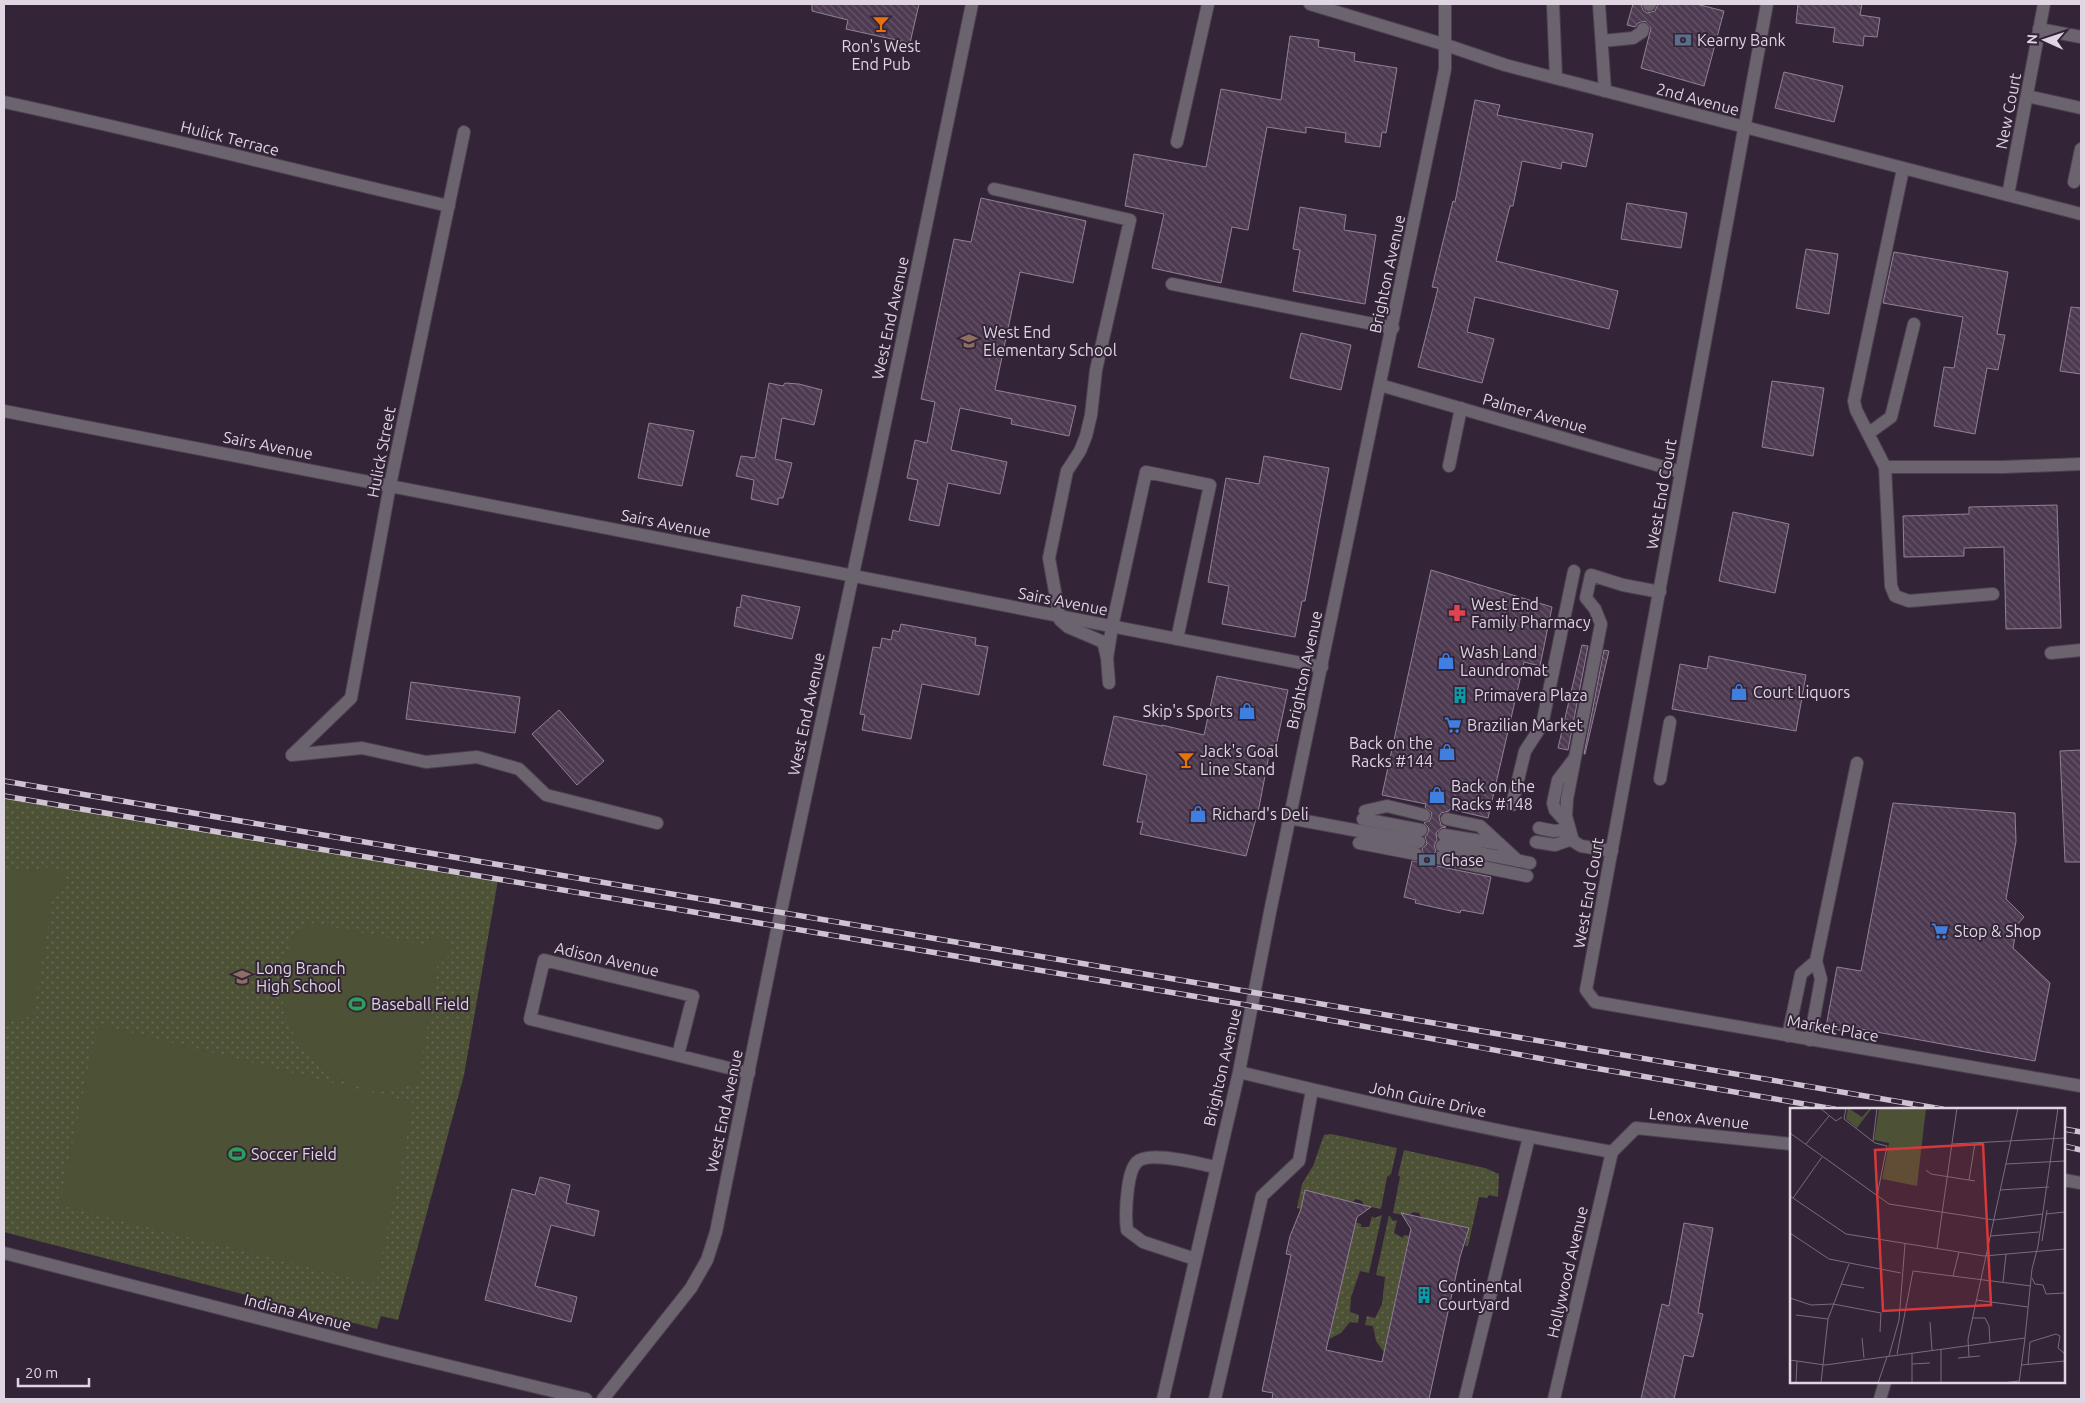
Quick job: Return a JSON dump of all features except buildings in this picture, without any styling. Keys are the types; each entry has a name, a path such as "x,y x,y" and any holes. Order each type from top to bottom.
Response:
{"street":[{"name":"West End Avenue","path":"603,1399 691,1288 707,1260 716,1232 780,911 972,4"},
{"path":"1177,142 1208,4"},
{"name":"2nd Avenue","path":"1310,4 1505,65 2081,214"},
{"name":"Brighton Avenue","path":"1163,1399 1239,1072 1290,818 1393,328 1445,68 1446,4"},
{"path":"1553,4 1556,78"},
{"path":"1599,4 1605,91"},
{"name":"West End Court","path":"1586,990 1767,4"},
{"name":"New Court","path":"2008,195 2044,4"},
{"path":"1602,41 1633,38 1642,32 1643,29"},
{"path":"2039,29 2081,37"},
{"path":"2027,96 2081,108"},
{"name":"Hulick Terrace","path":"4,102 129,129 449,206"},
{"name":"Hulick Street","path":"464,132 390,485 351,698 292,755 362,748 426,762 477,757 519,769 546,796 657,823"},
{"path":"2074,182 2081,150"},
{"path":"1903,169 1854,401 1856,410 1885,467 1891,586 1895,596 1909,601 1993,594"},
{"path":"994,189 1130,220 1096,370 1091,415 1086,436 1080,451 1067,471 1049,558 1060,616 1064,625 1101,641 1107,658 1109,683"},
{"path":"1172,284 1393,328"},
{"path":"1869,433 1891,417 1914,324"},
{"name":"Palmer Avenue","path":"1380,385 1681,472"},
{"path":"1449,466 1462,408"},
{"name":"Sairs Avenue","path":"4,411 1322,667"},
{"path":"1885,467 2003,467 2081,464"},
{"path":"1107,658 1146,472 1210,485 1177,639"},
{"path":"1512,805 1525,751 1542,725 1574,570"},
{"path":"1586,598 1591,575 1623,585 1660,592"},
{"path":"1569,594 1586,598 1595,609 1601,624 1567,799 1566,816 1574,842 1581,846 1612,851"},
{"path":"2051,652 2081,650"},
{"path":"1660,780 1670,722"},
{"path":"1810,1040 1821,980 1816,961 1856,763"},
{"path":"1362,826 1387,806 1424,815"},
{"path":"1290,818 1362,826 1419,842"},
{"path":"1448,819 1480,826 1500,844 1525,867 1442,846 1500,844"},
{"path":"1538,828 1571,834"},
{"path":"1536,842 1555,845 1571,834"},
{"name":"Adison Avenue","path":"678,1056 693,996 544,960 530,1019 678,1056 749,1073"},
{"path":"1788,1036 1801,974 1816,961"},
{"name":"Market Place","path":"1586,990 1595,1002 2081,1086"},
{"name":"John Guire Drive","path":"1239,1072 1312,1090 1529,1137 1612,1152"},
{"path":"1215,1399 1262,1196 1299,1161 1312,1090"},
{"name":"Lenox Avenue","path":"1612,1152 1636,1128 1790,1144"},
{"path":"1465,1399 1529,1137"},
{"name":"Hollywood Avenue","path":"1554,1399 1612,1152"},
{"path":"1195,1259 1143,1242 1127,1230 1124,1214 1129,1180 1136,1163 1144,1158 1156,1157 1216,1167"},
{"path":"2065,1180 2081,1183"},
{"name":"Indiana Avenue","path":"4,1252 358,1344 586,1399"},
{"path":"1880,1399 1885,1383"}],"green space":[{"name":"Long Branch High School","path":"4,795 498,880 464,1075 398,1320 381,1316 377,1329 4,1232"},
{"path":"49,867 65,873 66,881 63,890 53,895 33,1016 4,1021 4,868 41,871"},
{"name":"Baseball Field","path":"305,922 423,944 431,938 438,936 448,942 451,947 450,953 446,959 438,964 418,1082 394,1089 370,1089 347,1083 326,1071 308,1055 294,1035 285,1013 282,989 285,958 295,936"},
{"name":"Soccer Field","path":"98,1024 414,1103 376,1284 59,1205"},
{"path":"1331,1134 1397,1148 1391,1174 1387,1177 1381,1209 1365,1206 1362,1201 1356,1199 1351,1203 1305,1190 1301,1209 1297,1208 1302,1184 1313,1166 1324,1135"},
{"path":"1404,1150 1485,1168 1499,1174 1498,1197 1489,1195 1487,1198 1479,1197 1468,1246 1465,1246 1469,1228 1422,1219 1419,1213 1413,1212 1408,1216 1393,1213 1400,1177 1398,1175"},
{"path":"1382,1215 1369,1273 1360,1271 1351,1297 1350,1312 1359,1315 1358,1323 1350,1322 1341,1333 1329,1339 1355,1222 1361,1224 1361,1227 1369,1227 1372,1216 1374,1218"},
{"path":"1389,1215 1393,1221 1397,1220 1394,1233 1403,1238 1404,1235 1409,1236 1384,1352 1376,1341 1373,1326 1365,1325 1367,1316 1375,1318 1382,1304 1385,1277 1376,1275"}],"railway":[{"path":"4,781 1936,1108"},
{"path":"4,796 1252,1006 1571,1064 1828,1108"},
{"path":"2065,1129 2081,1132"},
{"path":"2065,1146 2081,1150"}],"place":[{"name":"Ron's West End Pub","path":"881,24"},
{"name":"Kearny Bank","path":"1683,40"},
{"name":"West End Elementary School","path":"969,341"},
{"name":"West End Family Pharmacy","path":"1457,613"},
{"name":"Wash Land Laundromat","path":"1446,661"},
{"name":"Court Liquors","path":"1739,692"},
{"name":"Primavera Plaza","path":"1460,695"},
{"name":"Skip's Sports","path":"1247,711"},
{"name":"Brazilian Market","path":"1453,725"},
{"name":"Back on the Racks #144","path":"1447,752"},
{"name":"Jack's Goal Line Stand","path":"1186,760"},
{"name":"Back on the Racks #148","path":"1437,795"},
{"name":"Richard's Deli","path":"1198,814"},
{"name":"Chase","path":"1427,860"},
{"name":"Stop & Shop","path":"1940,931"},
{"name":"Long Branch High School","path":"242,977"},
{"name":"Baseball Field","path":"357,1004"},
{"name":"Soccer Field","path":"237,1154"},
{"name":"Continental Courtyard","path":"1424,1295"}]}
